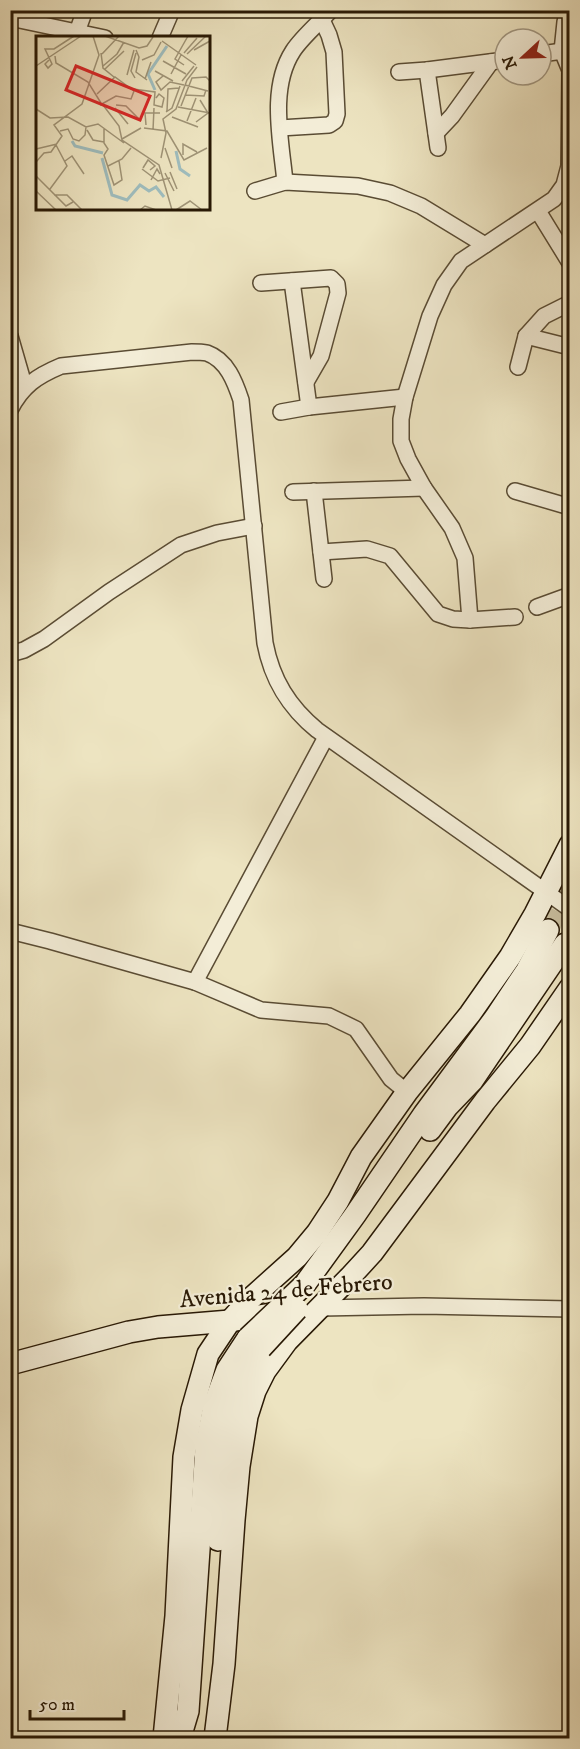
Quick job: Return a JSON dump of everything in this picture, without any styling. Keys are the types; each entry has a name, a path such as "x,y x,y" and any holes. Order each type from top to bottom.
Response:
{"street":[{"path":"77,32 85,10"},
{"path":"161,36 172,10"},
{"path":"470,620 465,558 453,528 424,488 408,459 401,441 401,419 405,397 430,316 444,285 461,261 538,211 554,199 564,185 569,166 569,67 565,22 568,10"},
{"path":"280,129 329,125 335,121 338,114 334,52 326,15"},
{"path":"285,182 279,97 284,69 294,49 326,15"},
{"path":"10,18 96,36"},
{"path":"399,72 493,62"},
{"path":"428,70 437,141 452,116 493,67"},
{"path":"255,191 285,182 358,186 390,193 421,206 485,245"},
{"path":"538,211 570,263"},
{"path":"261,284 331,278 338,284 338,293 321,356 306,382"},
{"path":"292,281 309,407"},
{"path":"518,367 526,336 544,316 570,303"},
{"path":"526,336 570,347"},
{"path":"12,344 25,388"},
{"path":"11,406 25,388 42,374 61,366 192,352 207,353 219,361 228,370 241,400 265,644 273,673 280,687 296,711 326,736 570,909"},
{"path":"281,412 405,397"},
{"path":"293,492 424,488"},
{"path":"314,491 324,579"},
{"path":"515,491 570,507"},
{"path":"10,654 24,650 44,639 109,592 181,545 208,536 254,526"},
{"path":"321,552 367,549 390,556 438,614 453,619 470,620 514,617"},
{"path":"537,607 570,595"},
{"path":"195,982 326,736"},
{"path":"164,1738 176,1616 184,1457 198,1387 208,1354 230,1321 297,1257 316,1233 338,1201 361,1157 407,1092 491,986 521,939 570,845"},
{"path":"215,1738 224,1664 235,1503 247,1416 255,1391 313,1294 355,1215 424,1114 495,1018 527,970 548,930"},
{"path":"10,932 195,982 261,1010 329,1016 356,1029 391,1079 407,1092"},
{"path":"313,1294 434,1124 472,1081 566,944"},
{"path":"180,1738 188,1711 203,1471 214,1405 227,1370 254,1343 313,1294 372,1253 485,1101 530,1046 570,988"},
{"name":"Avenida 24 de Febrero","path":"10,1364 129,1332 158,1327 230,1321 313,1294 424,1306 570,1310"},
{"path":"208,1738 207,1717 222,1467 238,1384 249,1364 254,1343"}],"tunnel":[{"path":"548,930 570,886"}]}
